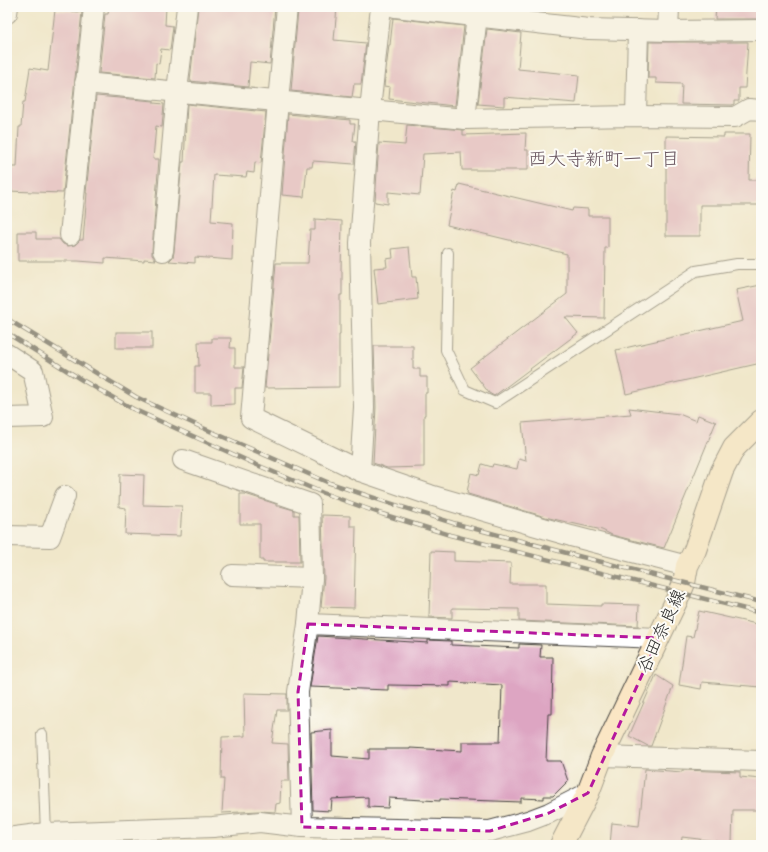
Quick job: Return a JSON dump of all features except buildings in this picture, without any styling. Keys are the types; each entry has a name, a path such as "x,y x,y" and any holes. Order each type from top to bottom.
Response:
{"main road":[{"name":"谷田奈良線","path":"561,845 588,793 602,756 684,583 687,566 695,550 722,471 734,448 761,421"}],"street":[{"path":"7,13 8,7"},
{"path":"70,235 94,7"},
{"path":"163,251 177,90 187,7"},
{"path":"287,7 251,418 360,471 430,494 571,536 687,566"},
{"path":"360,471 364,407 360,243 370,110 381,7"},
{"path":"396,7 478,12 589,29 761,30"},
{"path":"668,30 669,7"},
{"path":"465,119 478,12"},
{"path":"636,116 638,30"},
{"path":"85,83 177,90 465,119 636,116 735,117 749,110 761,110"},
{"path":"7,354 33,370 43,417 7,418"},
{"path":"183,460 310,504 312,578 308,624 298,692 302,827"},
{"path":"7,536 50,537 65,496"},
{"path":"232,575 312,578"},
{"path":"308,624 659,638"},
{"path":"602,756 761,762"},
{"path":"7,838 46,833 213,827 260,822 302,827 490,831 528,821 549,813 588,793"}],"lane":[{"path":"448,253 446,350 465,390 495,403 696,271 737,264 761,264"},
{"path":"42,734 46,833"}],"highlighted area":[{"path":"308,624 659,638 588,793 549,813 490,831 302,827 298,692"}],"railway":[{"path":"7,319 136,397 327,482 453,523 761,602"},
{"path":"7,333 82,380 133,409 323,493 382,514 450,535 761,613"}],"district":[{"name":"西大寺新町一丁目","path":"604,158"}]}
